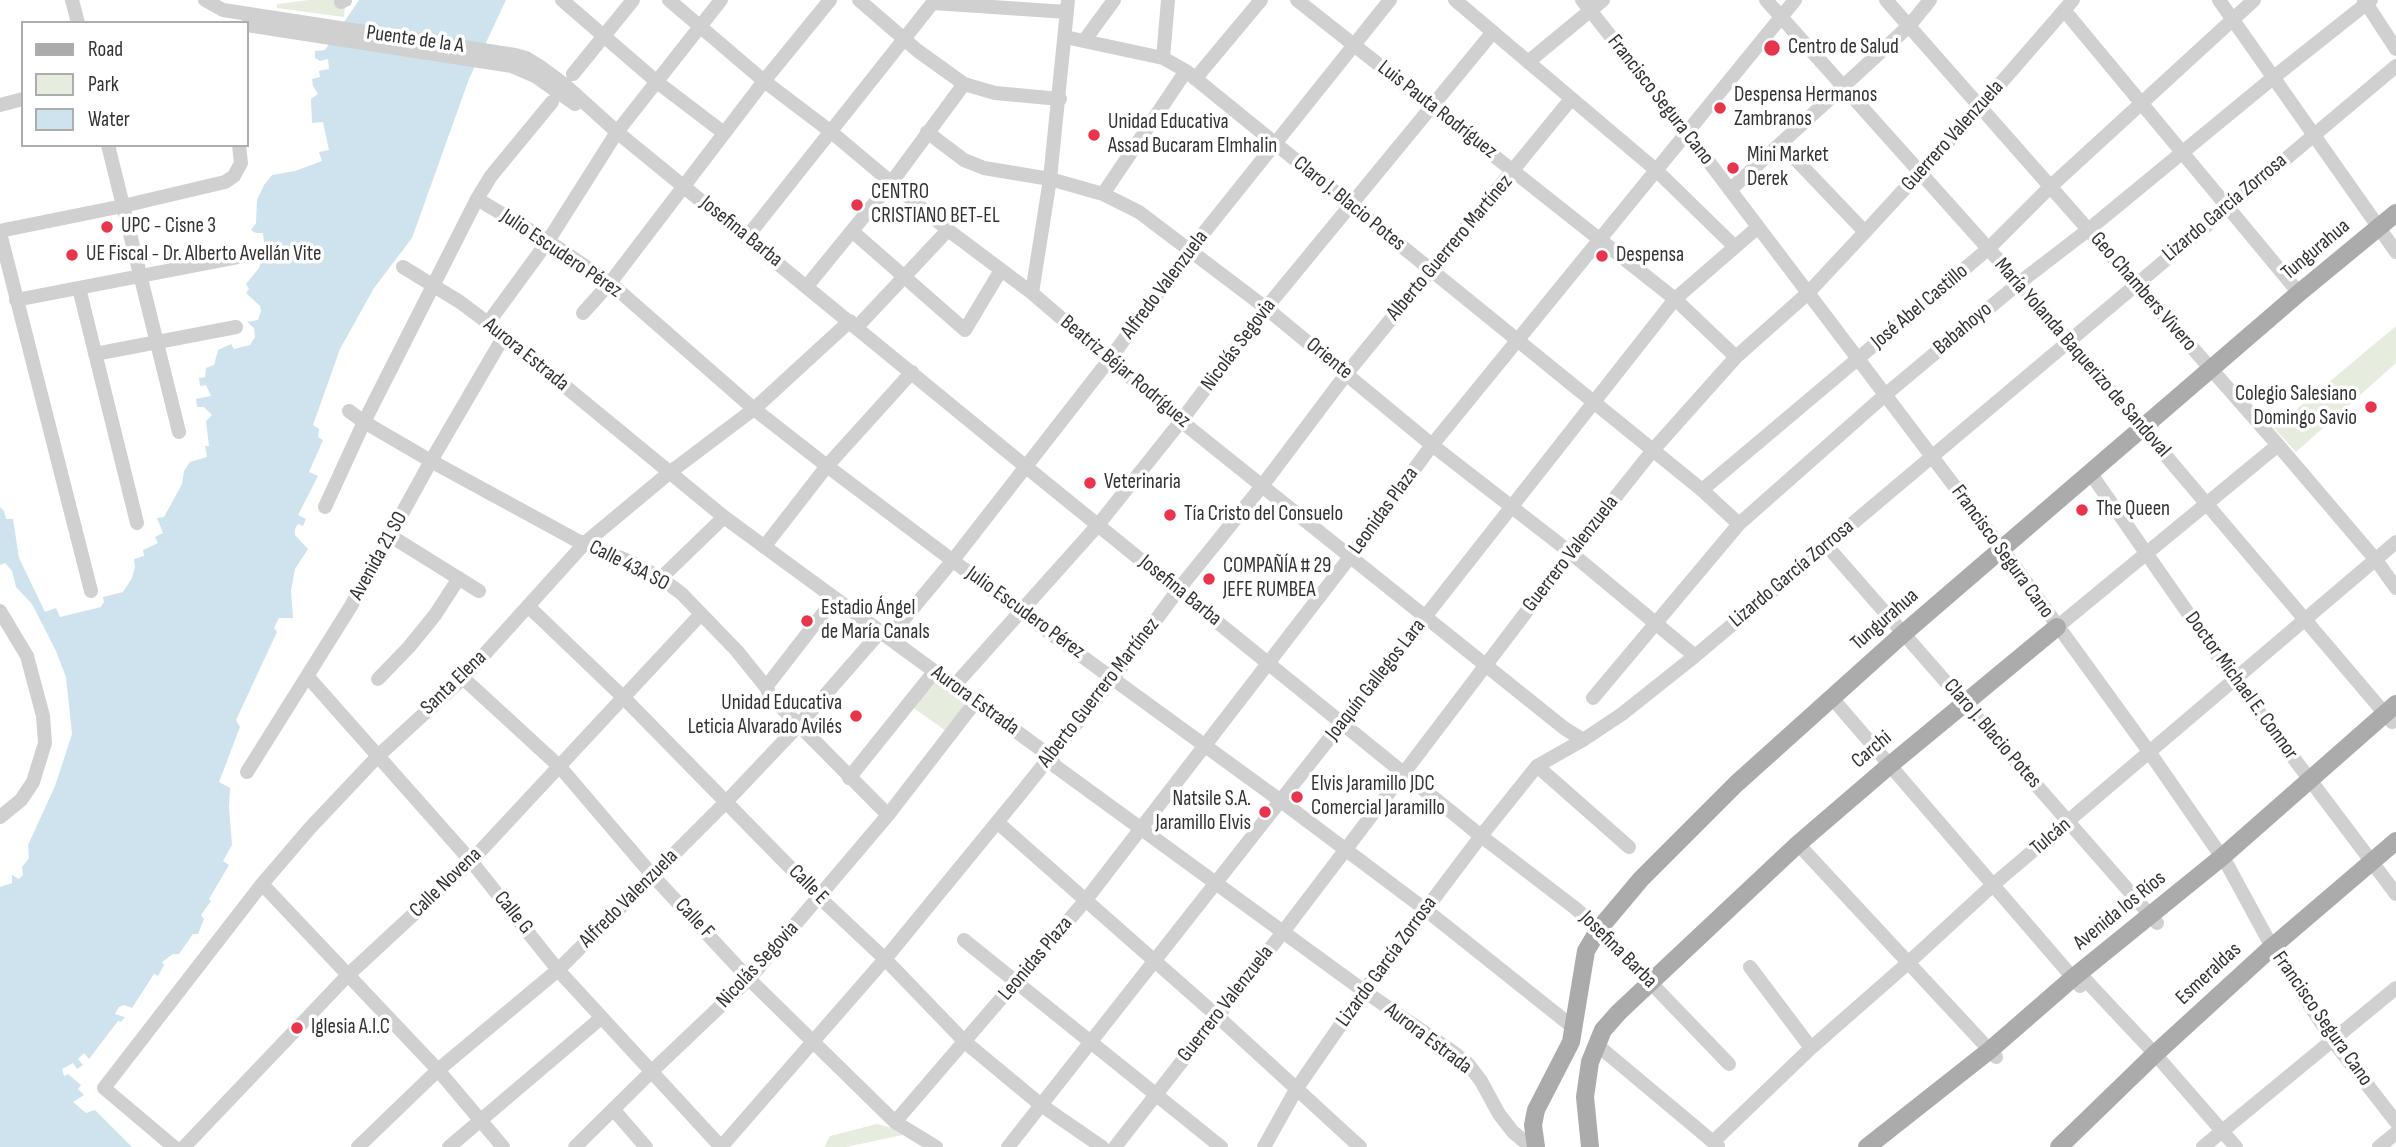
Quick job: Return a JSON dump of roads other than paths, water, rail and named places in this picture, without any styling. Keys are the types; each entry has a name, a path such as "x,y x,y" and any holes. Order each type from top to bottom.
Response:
{"main road":[{"name":"Tungurahua","path":"1534,1147 1533,1125 1536,1110 1569,1048 1586,951 1599,929 1641,879 1726,794 1904,633 2299,293 2396,213"},
{"name":"Carchi","path":"1590,1147 1585,1097 1590,1062 1603,1030 1650,981 1797,844 2057,627"},
{"name":"Avenida los Ríos","path":"1881,1147 2225,861 2392,714"},
{"name":"Esmeraldas","path":"2059,1147 2275,951 2375,866 2396,841"},
{"name":"Esmeraldas","path":"2375,866 2396,854"},
{"name":"Avenida los Ríos","path":"1867,1147 1993,1054"},
{"name":"Esmeraldas","path":"2072,1147 2158,1058"}],"street":[{"path":"72,0 77,21"},
{"path":"205,0 223,10 314,30"},
{"path":"562,0 657,82 724,133"},
{"path":"573,74 633,0"},
{"name":"Beatriz Béjar Rodríguez","path":"670,0 764,81 830,131 948,230 1032,293 1181,421 1564,728 1583,740"},
{"path":"488,323 548,241 617,132 721,0"},
{"path":"583,313 610,283 764,81 830,0"},
{"path":"859,0 903,38 964,84 995,93 1060,99"},
{"path":"1084,41 1114,0"},
{"path":"1163,58 1168,0"},
{"path":"1104,194 1191,75 1261,0"},
{"name":"Luis Pauta Rodríguez","path":"1297,0 1675,299 1736,357"},
{"name":"Alfredo Valenzuela","path":"358,1147 438,1070 558,970 726,802 953,560 1109,360 1190,250 1390,0"},
{"path":"1455,0 1656,170 1734,246"},
{"path":"1528,62 1586,5 1603,0"},
{"name":"María Yolanda Baquerizo de Sandoval","path":"1766,0 2019,283 2306,620 2392,714"},
{"name":"Leonidas Plaza","path":"895,1122 1084,901 1350,557 1432,445 1795,0"},
{"name":"Geo Chambers Vivero","path":"1886,0 2278,445 2376,560 2396,588"},
{"path":"1730,190 1909,26 1930,0"},
{"path":"2219,0 2396,252"},
{"name":"José Abel Castillo","path":"1702,490 1989,249 2050,187 2254,0"},
{"path":"2368,1 2396,48"},
{"name":"Babahoyo","path":"1593,698 1738,524 1885,395 2019,283 2088,230 2368,1"},
{"path":"747,236 934,2 1068,6 1050,179 1032,293"},
{"name":"Francisco Segura Cano","path":"1586,5 1687,133 2002,549 2150,753 2225,861 2275,951 2333,1041 2396,1122"},
{"path":"2068,5 2141,102 2299,293"},
{"name":"Guerrero Valenzuela","path":"1115,1147 1653,450 1736,357 1808,293 1865,232 1980,107 2068,5"},
{"path":"248,25 314,30"},
{"name":"Puente de la A","path":"314,30 514,60"},
{"name":"Nicolás Segovia","path":"954,686 1098,525 1266,308 1493,32"},
{"name":"Claro J. Blacio Potes","path":"1065,37 1163,58 1191,75 1702,490 1738,524"},
{"name":"Josefina Barba","path":"514,60 526,58 565,85 617,132 1025,466 1481,836 1575,908 1599,929 1729,1064"},
{"name":"Lizardo García Zorrosa","path":"1264,1147 1297,1088 1364,991 1537,766 1622,714 1695,656 2396,66"},
{"path":"807,286 891,183 964,84"},
{"name":"Alberto Guerrero Martínez","path":"721,1147 886,959 1113,678 1347,373 1571,99"},
{"path":"0,105 21,100"},
{"path":"325,507 364,422 477,199 491,176 552,102"},
{"name":"Oriente","path":"927,132 964,160 984,168 1050,179 1104,194 1139,212 1266,308 1695,656"},
{"path":"1781,144 1865,232"},
{"path":"108,147 179,432"},
{"path":"91,591 0,232 225,182 234,176 241,163 239,147"},
{"name":"Julio Escudero Pérez","path":"477,199 548,241 610,283 754,409 827,466 1021,612 1281,800 1426,910 1574,1028"},
{"name":"Joaquín Gallegos Lara","path":"1008,1147 1675,299 1758,227"},
{"name":"Santa Elena","path":"173,1147 104,1088 262,884 378,756 463,678 585,543 669,472 754,409 853,324 948,230"},
{"path":"852,231 965,330 1001,270"},
{"path":"16,300 244,256"},
{"name":"Aurora Estrada","path":"403,267 488,323 724,517 1050,756 1055,766 1468,1064 1513,1132 1534,1147"},
{"path":"79,288 137,523"},
{"path":"95,354 236,327"},
{"name":"Avenida 21 SO","path":"247,772 351,606 504,336"},
{"path":"764,547 827,466 912,372"},
{"name":"Calle 43A SO","path":"349,411 431,461 585,543 661,578 682,594 737,651 771,697 888,815"},
{"name":"Carchi","path":"2057,627 2278,445"},
{"name":"Doctor Michael E. Connor","path":"2091,474 2234,679 2396,894"},
{"path":"661,578 724,517"},
{"path":"389,535 479,590"},
{"name":"Tulcán","path":"1716,1144 1811,1048 1994,884 2396,542"},
{"name":"Claro J. Blacio Potes","path":"1826,545 2154,919"},
{"path":"378,679 435,615 458,578"},
{"path":"766,687 835,597"},
{"name":"Calle E","path":"528,606 624,698 820,898 886,959 965,1042 1041,1105 1102,1147"},
{"path":"0,611 27,656 43,716 45,743 33,782 21,800 3,816"},
{"name":"Calle Novena","path":"184,1147 348,975 471,861 701,614"},
{"path":"849,778 934,671"},
{"name":"Calle G","path":"308,677 471,861 558,970 721,1147"},
{"name":"Calle F","path":"463,678 560,767 653,876 749,979 895,1122 936,1147"},
{"path":"1832,698 1994,884 2080,979 2158,1058 2236,1147"},
{"name":"Nicolás Segovia","path":"577,1146 749,979 888,815 976,701"},
{"path":"1537,766 1629,846"},
{"path":"997,822 1216,1015 1360,1147"},
{"path":"1797,844 1993,1054"},
{"path":"262,884 438,1070 503,1147"},
{"path":"964,940 1221,1147"},
{"path":"1750,967 1811,1048"},
{"path":"2203,1147 2396,988"},
{"path":"449,1147 601,1018"},
{"path":"1596,1044 1716,1144"},
{"path":"613,1109 643,1146"},
{"path":"2379,1147 2396,1133"}],"water":[{"path":"359,0 506,0 469,79 412,238 374,288 340,349 313,425 319,429 318,437 323,440 309,472 318,476 298,515 306,519 303,526 298,524 295,529 295,535 308,549 295,569 291,591 293,618 279,618 274,628 277,632 236,720 240,727 219,782 230,788 232,845 223,861 229,865 201,915 204,919 198,934 193,934 179,954 173,954 162,962 164,965 158,976 154,974 132,1008 124,1005 119,1007 115,1014 125,1017 121,1022 118,1021 89,1059 84,1053 78,1059 83,1065 77,1069 73,1063 62,1069 64,1076 68,1074 81,1085 78,1089 84,1095 73,1102 86,1113 95,1110 132,1147 0,1147 0,887 12,883 12,875 19,879 23,875 22,867 29,858 28,845 55,786 72,734 66,677 56,651 32,604 16,587 12,571 5,563 0,565 0,507 6,519 13,519 19,558 45,612 56,608 60,617 101,607 103,597 123,592 132,578 134,559 144,556 143,550 158,543 155,537 163,533 157,518 164,517 182,484 184,471 190,462 207,457 205,446 209,446 206,421 212,415 204,407 197,407 196,399 211,396 206,385 200,386 199,378 205,377 206,368 214,365 218,350 231,344 234,349 250,345 255,337 254,328 247,322 258,320 261,311 260,306 246,293 249,289 246,284 259,268 265,251 263,233 251,230 256,223 257,200 272,175 295,171 322,161 319,152 329,150 323,122 312,123 311,99 318,94 312,79 320,77 319,71 329,69 328,59 320,61 315,58 315,51 325,50"}],"place":[{"name":"Centro de Salud","path":"1772,48"},
{"name":"Despensa Hermanos Zambranos","path":"1720,108"},
{"name":"Unidad Educativa Assad Bucaram Elmhalin","path":"1094,135"},
{"name":"Mini Market Derek","path":"1733,168"},
{"name":"CENTRO CRISTIANO BET-EL","path":"857,205"},
{"name":"UPC - Cisne 3","path":"107,227"},
{"name":"UE Fiscal - Dr. Alberto Avellán Vite","path":"72,255"},
{"name":"Despensa","path":"1602,256"},
{"name":"Colegio Salesiano Domingo Savio","path":"2371,407"},
{"name":"Veterinaria","path":"1090,483"},
{"name":"The Queen","path":"2082,510"},
{"name":"Tía Cristo del Consuelo","path":"1170,515"},
{"name":"COMPAÑÍA # 29 JEFE RUMBEA","path":"1209,579"},
{"name":"Estadio Ángel de María Canals","path":"807,621"},
{"name":"Unidad Educativa Leticia Alvarado Avilés","path":"856,716"},
{"name":"Elvis Jaramillo JDC Comercial Jaramillo","path":"1297,797"},
{"name":"Natsile S.A. Jaramillo Elvis","path":"1265,812"},
{"name":"Iglesia A.I.C","path":"297,1028"}]}
